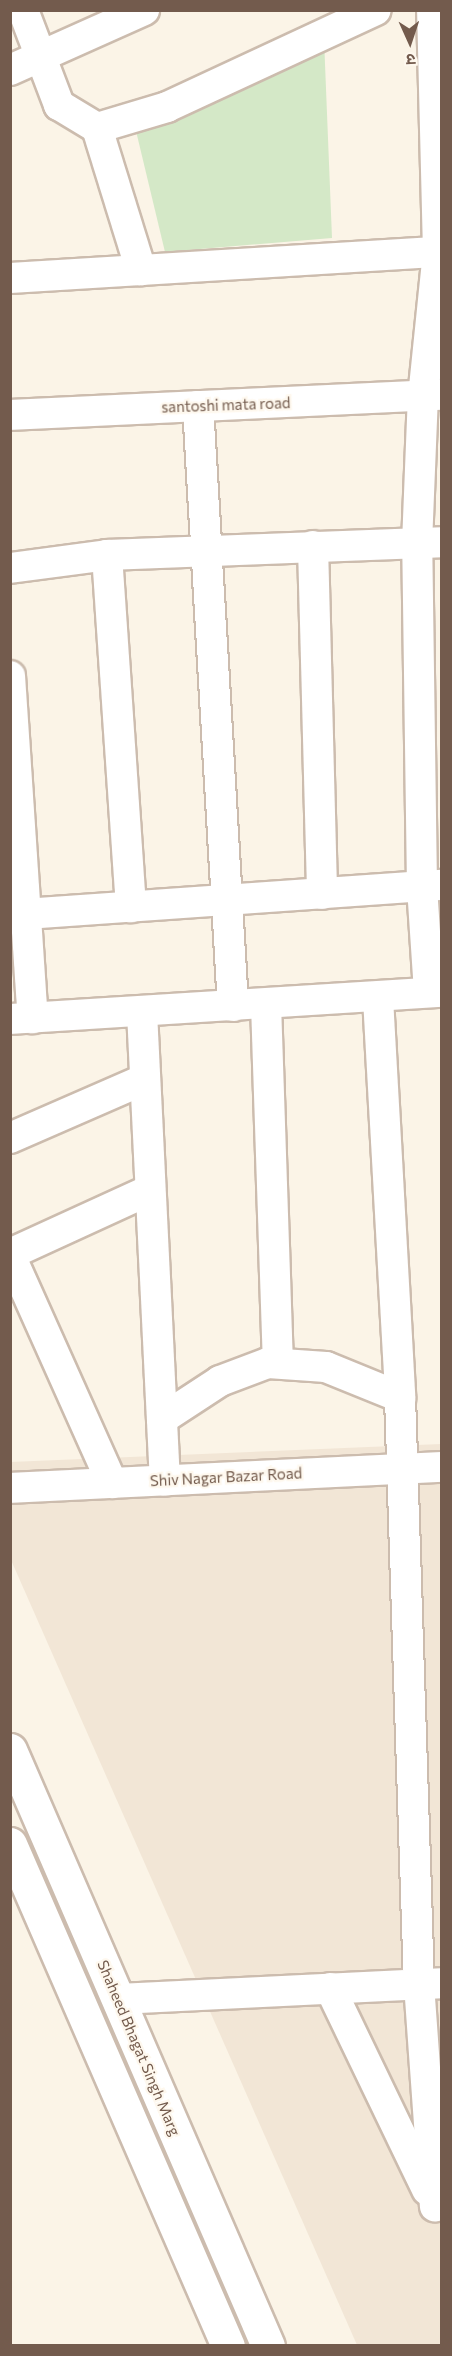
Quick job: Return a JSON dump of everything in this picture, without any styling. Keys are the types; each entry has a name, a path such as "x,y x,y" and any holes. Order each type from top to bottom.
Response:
{"main road":[{"name":"Shaheed Bhagat Singh Marg","path":"10,1750 268,2346"},
{"path":"10,1844 228,2346"}],"street":[{"path":"22,10 59,105 97,128 141,270"},
{"path":"10,70 144,10"},
{"path":"97,128 167,107 376,10"},
{"path":"10,676 22,1019 378,998 435,992 429,543 438,252 432,10"},
{"path":"10,278 438,252"},
{"name":"santoshi mata road","path":"10,415 432,396"},
{"path":"198,405 233,1006"},
{"path":"10,567 107,555 429,543"},
{"path":"313,546 322,894"},
{"path":"107,555 131,907"},
{"path":"19,914 432,886"},
{"path":"378,998 430,1984 438,2213"},
{"path":"266,1004 278,1362"},
{"path":"141,1012 165,1480"},
{"path":"10,1138 145,1079"},
{"path":"112,1483 10,1254 150,1190"},
{"path":"162,1419 220,1381 278,1362 326,1366 400,1397"},
{"name":"Shiv Nagar Bazar Road","path":"10,1488 441,1467"},
{"path":"118,1999 430,1984"},
{"path":"330,1988 438,2213"}],"shaded area":[{"path":"441,1444 441,2345 357,2345 11,1560 10,1462"}],"green space":[{"path":"324,39 332,238 165,252 136,131"}]}
